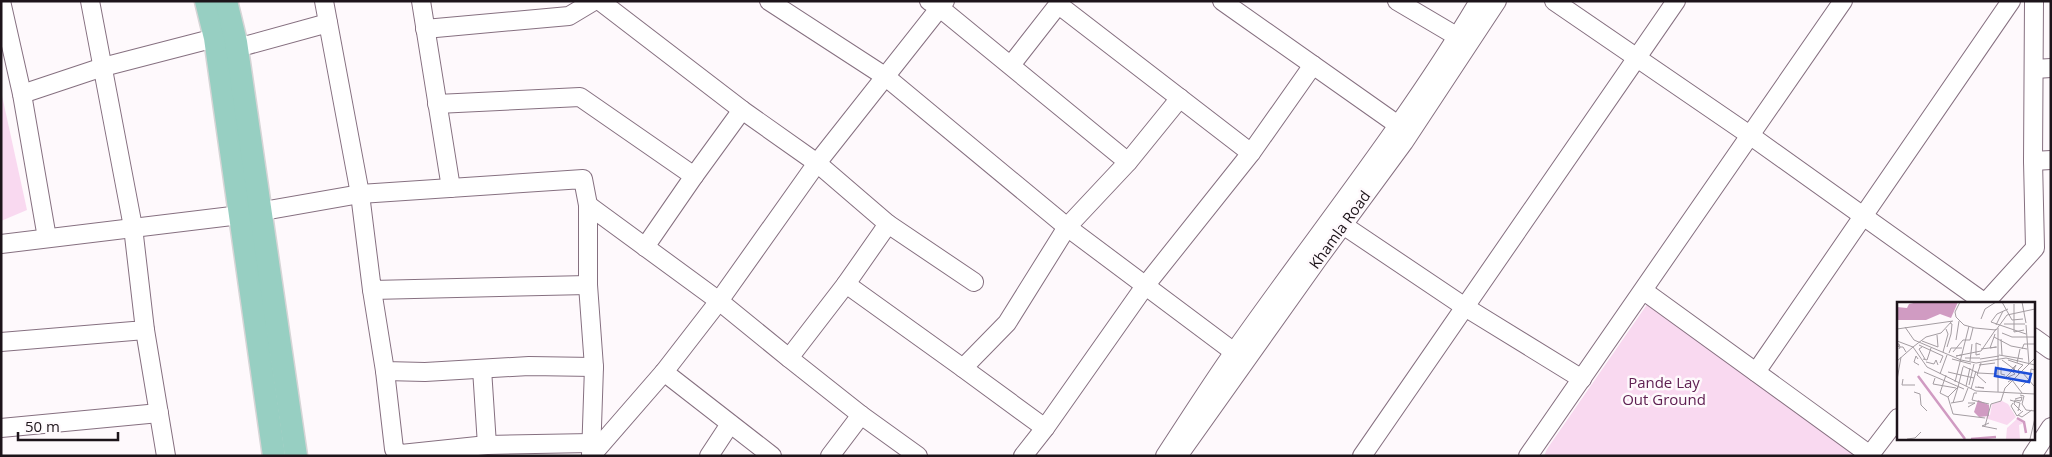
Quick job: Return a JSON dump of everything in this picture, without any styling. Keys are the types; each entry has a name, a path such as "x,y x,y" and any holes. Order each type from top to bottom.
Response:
{"main road":[{"path":"206,1 250,213 296,456"},
{"path":"226,1 237,48 250,213 274,456"}],"street":[{"path":"1,1 22,94 47,238"},
{"path":"90,1 133,227 146,330 166,456"},
{"path":"324,1 360,194 396,453 429,454 487,445 519,450 591,451 664,372 719,301 817,163 886,77 938,4 1128,162"},
{"path":"421,1 451,188"},
{"path":"425,28 568,16 594,1"},
{"path":"600,1 742,110 817,163 888,224 974,282"},
{"path":"769,1 886,77 1067,227 1234,352"},
{"path":"1222,1 1398,125"},
{"path":"1397,1 1458,37"},
{"name":"Khamla Road","path":"1165,456 1234,352 1398,125 1458,37 1479,1"},
{"name":"Khamla Road","path":"1178,456 1404,142 1497,1"},
{"path":"1554,1 1751,136 1984,302"},
{"path":"1362,456 1676,1"},
{"path":"1528,456 1843,1"},
{"path":"1756,372 2011,1"},
{"path":"1986,302 2043,247 2033,161 2043,68 2034,1"},
{"path":"1011,65 1060,3 1251,153"},
{"path":"237,48 328,23"},
{"path":"22,94 103,67 215,38"},
{"path":"1023,456 1045,428 1145,286 1251,153 1313,65"},
{"path":"437,104 580,97 694,176"},
{"path":"963,368 1007,323 1067,227 1128,162 1180,98"},
{"path":"645,246 742,110"},
{"path":"2033,161 2051,160"},
{"path":"1,244 250,213 360,194 582,179 588,205 588,285 594,367 591,451"},
{"path":"588,205 719,301 861,415 918,456"},
{"path":"789,358 846,284 888,224"},
{"path":"1343,225 1465,307 1582,379"},
{"path":"846,284 1045,428"},
{"path":"372,290 588,285"},
{"path":"1644,290 1869,456 1897,419"},
{"path":"1,342 146,330"},
{"path":"2034,338 2051,350"},
{"path":"385,371 425,372 529,366 594,367"},
{"path":"482,369 487,445"},
{"path":"664,372 772,456"},
{"path":"1,428 159,413"},
{"path":"830,456 861,415"},
{"path":"709,456 730,424"},
{"path":"2032,456 2051,427"}],"green space":[{"path":"1,91 27,210 1,221"},
{"name":"Pande Lay Out Ground","path":"1648,303 1862,456 1544,456"}]}
